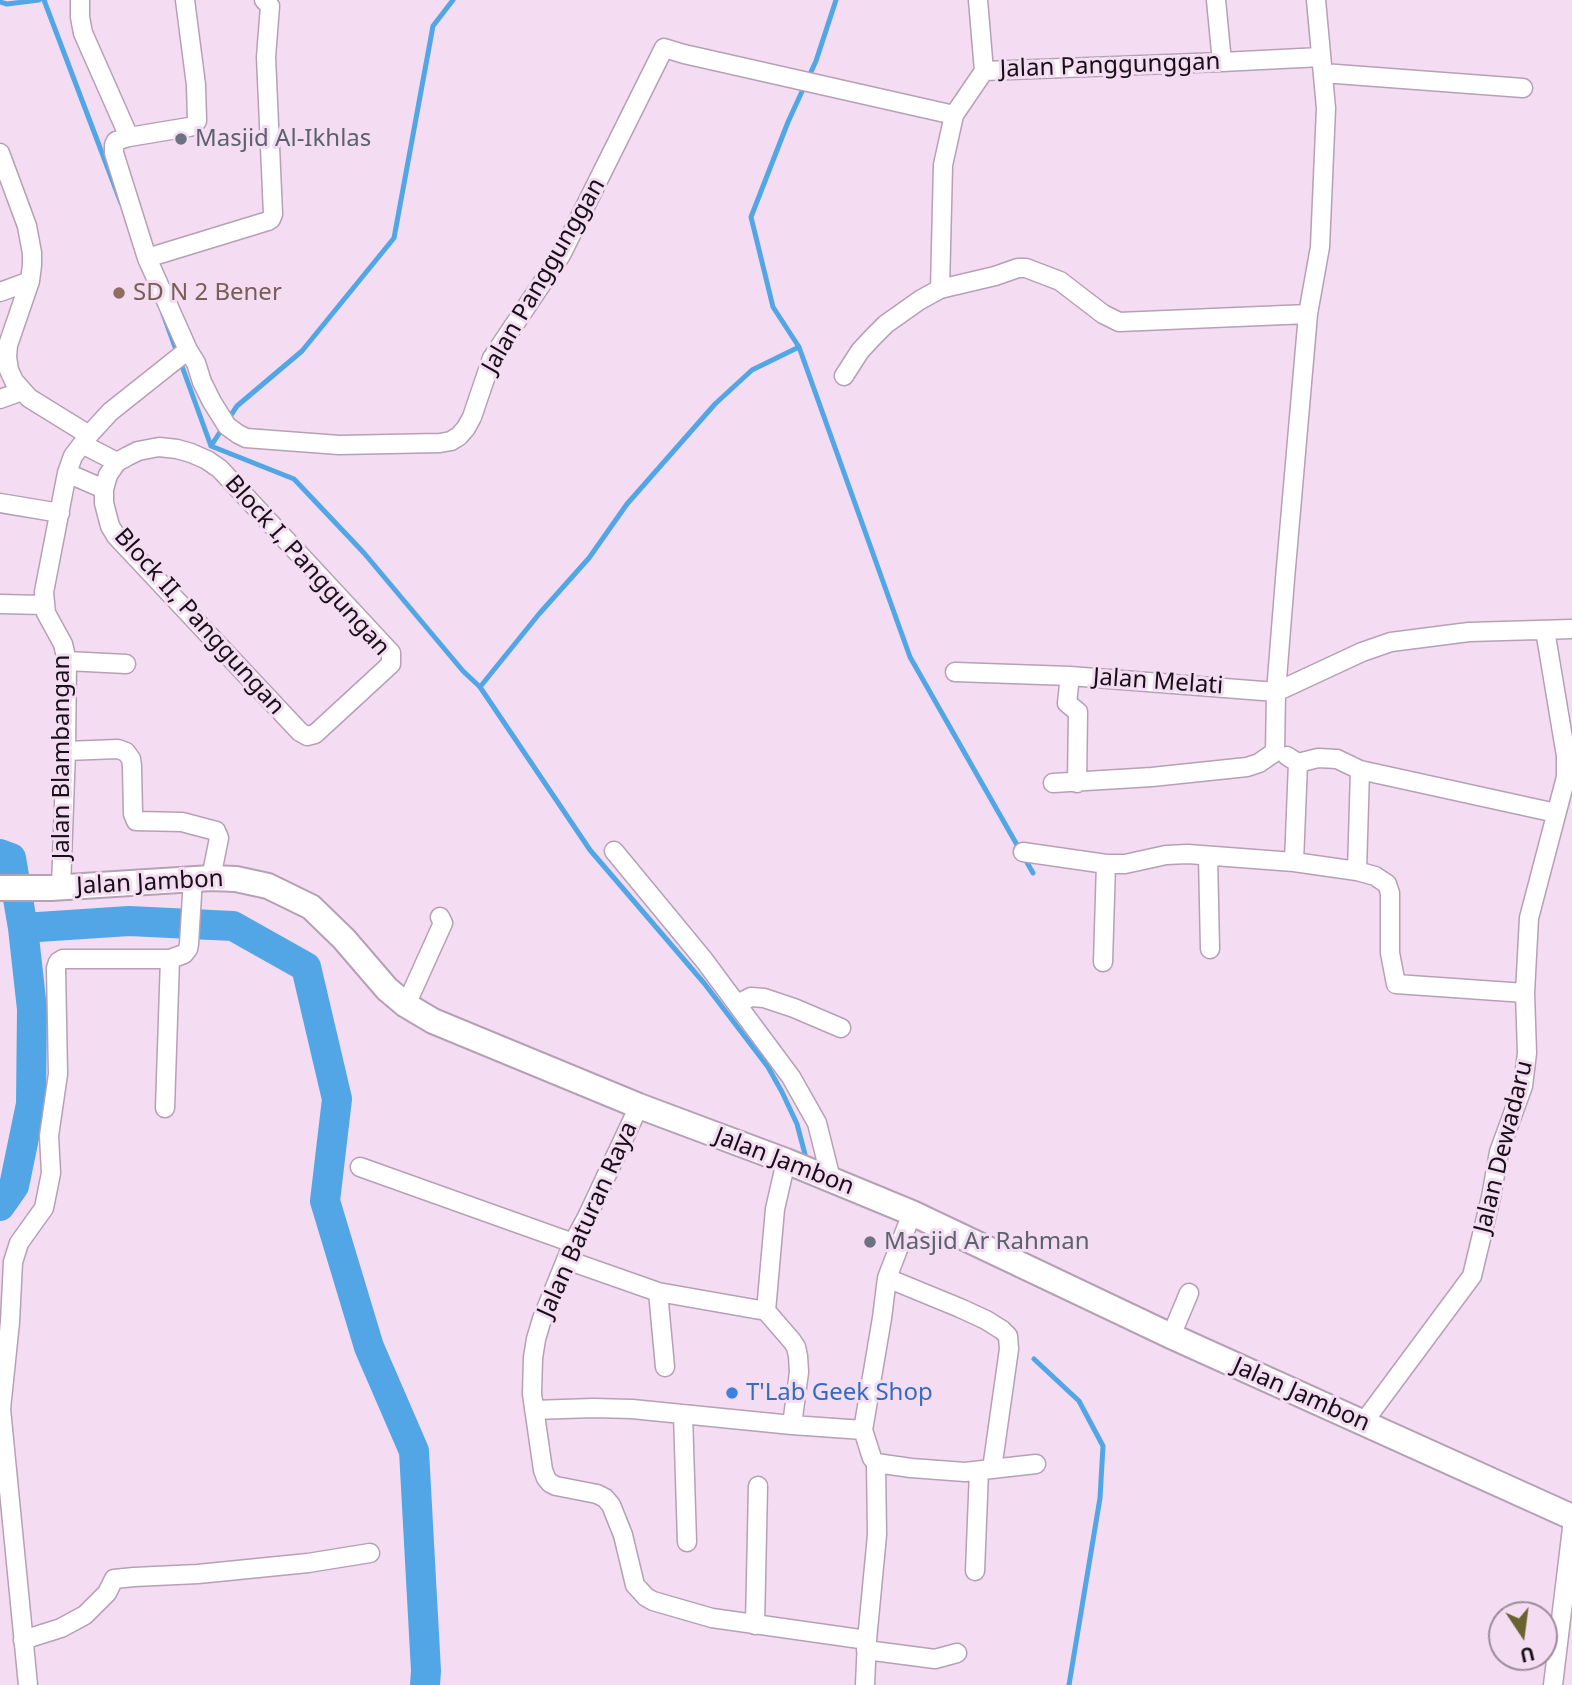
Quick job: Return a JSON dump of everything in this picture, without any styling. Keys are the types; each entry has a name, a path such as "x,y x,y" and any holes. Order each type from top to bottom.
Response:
{"main road":[{"name":"Jalan Jambon","path":"0,888 202,878 236,879 268,886 311,906 387,989 433,1021 639,1107 786,1161 912,1213 1171,1336 1572,1517"}],"street":[{"path":"80,0 83,33 129,137"},
{"path":"0,604 44,605 44,592 67,473 73,456 110,412 181,355 147,258 114,153 114,145 116,141 129,137 193,126 197,121 196,85 185,0"},
{"path":"147,258 271,219 273,214 266,57 270,6 264,0"},
{"path":"978,0 984,71"},
{"path":"1216,0 1222,62"},
{"path":"1275,752 1276,692 1308,314 1320,247 1326,108 1316,0"},
{"name":"Jalan Panggunggan","path":"181,355 196,363 207,392 223,420 232,430 246,438 339,445 440,443 459,436 472,417 492,358 561,255 664,48 954,115 984,71 1222,62 1322,65 1523,88"},
{"path":"940,289 942,175 954,115"},
{"path":"0,153 4,176 30,239 32,265 30,281 3,350 9,370 22,391 37,404 117,462 108,475 104,489 67,473"},
{"path":"844,376 860,351 886,324 940,289 1018,268 1026,268 1064,283 1103,314 1119,322 1308,314"},
{"path":"0,292 30,281"},
{"path":"0,399 22,391"},
{"name":"Block I, Panggungan","path":"117,462 138,451 159,447 191,453 220,469 391,653 391,664 315,734 307,736"},
{"name":"Block II, Panggungan","path":"104,489 107,514 116,536 124,546 300,732 307,736"},
{"path":"0,503 60,513"},
{"name":"Jalan Blambangan","path":"44,605 65,649 67,661 66,751 56,887"},
{"path":"1276,692 1362,652 1391,642 1469,632 1572,629"},
{"name":"Jalan Dewadaru","path":"1363,1423 1472,1276 1499,1152 1523,1086 1527,1053 1525,993 1529,918 1566,777 1566,756 1545,630"},
{"path":"67,661 126,664"},
{"path":"955,672 1070,676"},
{"name":"Jalan Melati","path":"1077,783 1078,712 1067,703 1070,676 1276,692"},
{"path":"28,1685 1,1409 5,1322 13,1262 19,1243 44,1208 51,1173 49,1136 58,1074 56,968 58,962 63,959 170,959 184,954 189,944 192,908 219,838 216,831 183,822 136,821 133,814 132,766 126,752 118,749 66,751"},
{"path":"1053,783 1152,777 1247,767 1259,763 1275,752"},
{"path":"1275,752 1291,757 1298,763"},
{"path":"1298,763 1318,758 1337,759 1360,770 1556,813"},
{"path":"1294,862 1298,763"},
{"path":"1357,871 1360,770"},
{"path":"614,851 704,960 791,1077 817,1123 831,1179"},
{"path":"1023,852 1106,864 1133,864 1176,854 1208,856 1294,862 1375,876 1387,884 1390,893 1390,953 1396,984 1525,993"},
{"path":"1208,856 1210,949"},
{"path":"1103,962 1106,864"},
{"path":"407,1004 443,923 440,917"},
{"path":"165,1108 170,959"},
{"path":"737,1004 751,997 764,998 841,1027"},
{"name":"Jalan Baturan Raya","path":"639,1107 570,1251 536,1339 532,1394 546,1478 556,1486 605,1498 611,1505 623,1535 635,1585 653,1601 712,1618 935,1659 957,1653"},
{"path":"766,1311 775,1209 786,1161"},
{"path":"360,1167 570,1251 659,1292 766,1311 796,1347 799,1372 792,1425"},
{"path":"865,1685 877,1535 876,1463 863,1430 887,1278 912,1213"},
{"path":"887,1278 986,1320 1008,1336 1009,1349 986,1470 975,1571"},
{"path":"659,1292 665,1367"},
{"path":"1171,1336 1189,1293"},
{"path":"534,1410 612,1408 863,1430"},
{"path":"683,1413 687,1542"},
{"path":"876,1463 957,1472 1036,1464"},
{"path":"755,1625 758,1486"},
{"path":"1553,1685 1572,1528"},
{"path":"23,1640 61,1628 85,1615 107,1593 114,1579 308,1563 370,1553"}],"waterway":[{"path":"0,2 7,4 39,0"},
{"path":"44,0 121,203"},
{"path":"231,415 237,406 302,351 394,238 433,26 453,0"},
{"path":"799,347 773,307 751,217 788,122 816,61 836,0"},
{"path":"163,314 211,446"},
{"path":"480,687 589,558 627,504 715,404 752,370 799,347 910,657 1033,873"},
{"path":"211,446 220,432"},
{"path":"211,446 294,479 364,553 463,671 480,687 590,850 704,983 768,1067 797,1124 807,1162"},
{"path":"0,854 11,858 23,928 32,1009 31,1104 14,1186 0,1206"},
{"path":"23,928 129,921 233,926 306,967 337,1099 325,1201 369,1347 414,1451 425,1685"},
{"path":"1034,1359 1079,1401 1103,1446 1100,1498 1069,1685"}],"place":[{"name":"Masjid Al-Ikhlas","path":"181,139"},
{"name":"SD N 2 Bener","path":"119,293"},
{"name":"Masjid Ar Rahman","path":"870,1242"},
{"name":"T'Lab Geek Shop","path":"732,1393"}]}
